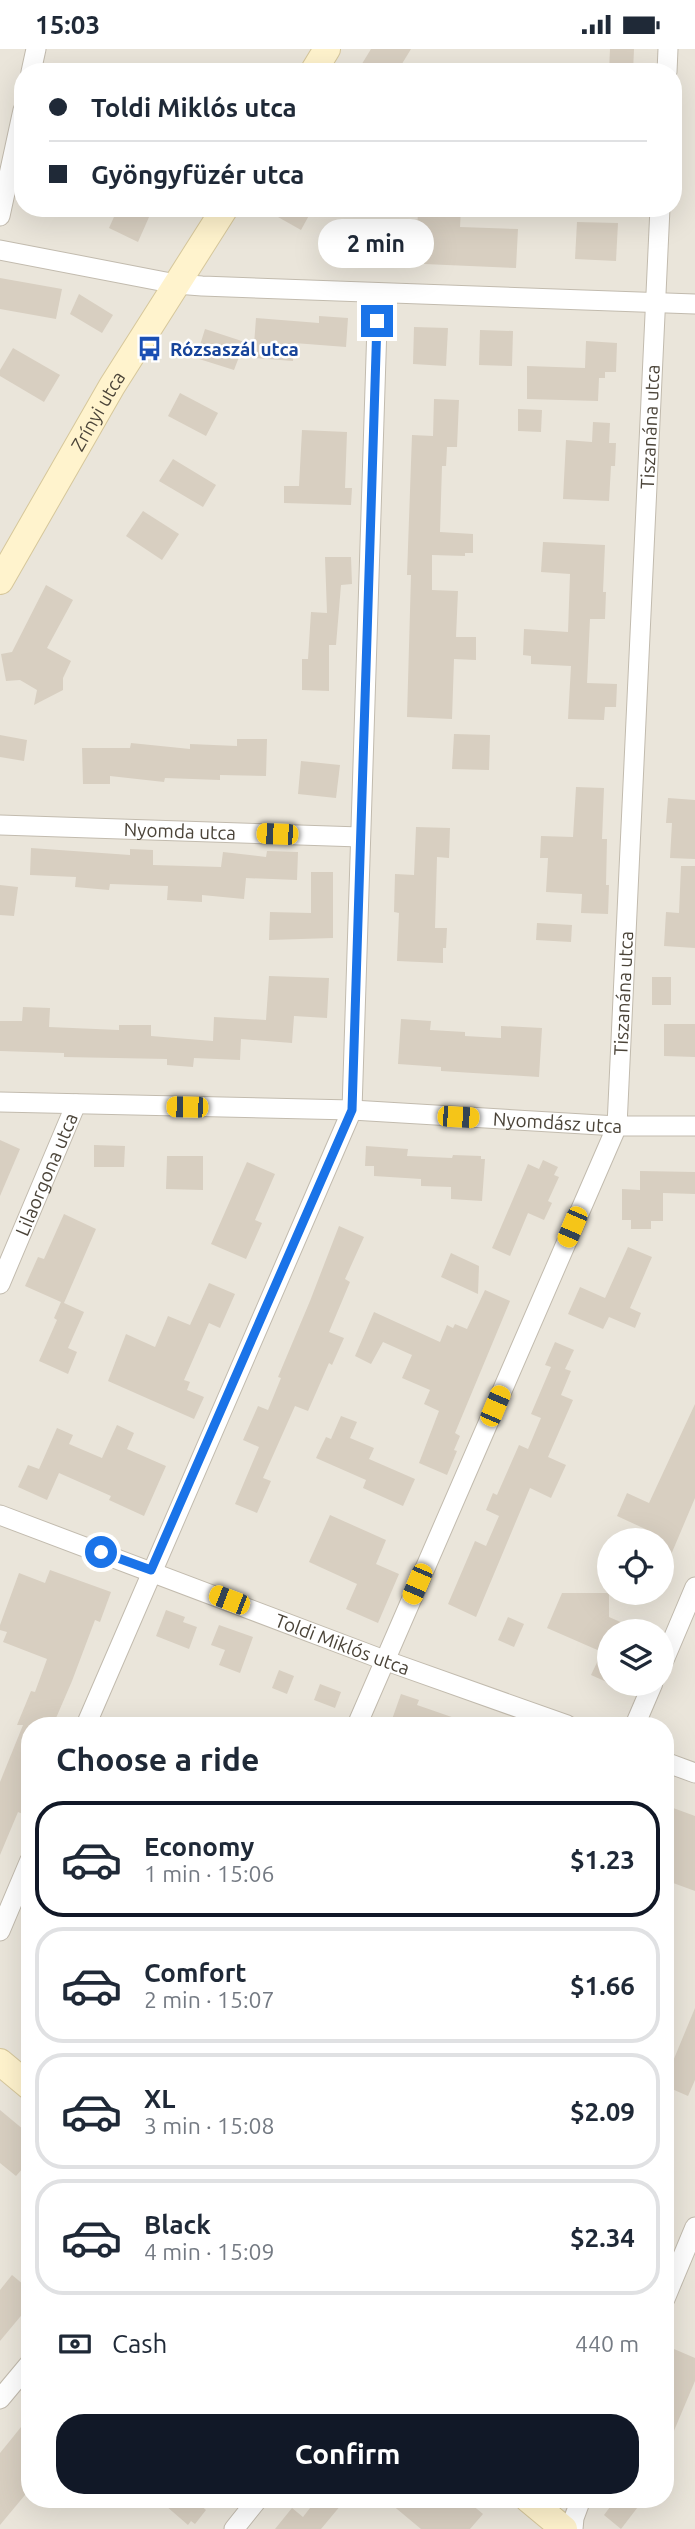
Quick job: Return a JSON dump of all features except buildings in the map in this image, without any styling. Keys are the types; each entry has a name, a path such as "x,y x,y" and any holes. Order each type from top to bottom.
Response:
{"main road":[{"name":"Zrínyi utca","path":"0,581 112,386 219,217"},
{"path":"0,2062 21,2080"},
{"path":"539,2508 564,2529"}],"street":[{"path":"0,216 14,151"},
{"name":"Tiszanána utca","path":"360,1717 617,1126 660,217"},
{"path":"0,250 176,284 378,294 695,304"},
{"path":"89,1717 352,1110 378,294"},
{"name":"Nyomda utca","path":"0,825 360,837"},
{"name":"Nyomdász utca","path":"0,1102 352,1110 617,1126 695,1126"},
{"name":"Lilaorgona utca","path":"0,1284 76,1104"},
{"name":"Toldi Miklós utca","path":"0,1515 384,1660 544,1717"},
{"path":"674,1637 695,1587"},
{"path":"638,1717 647,1696"},
{"path":"674,1765 695,1773"},
{"path":"0,1931 21,1881"},
{"path":"674,2277 695,2227"},
{"path":"0,2399 21,2374"},
{"path":"234,2529 251,2508"},
{"path":"573,2529 578,2508"}],"shaded area":[{"path":"0,49 695,49 695,2529 0,2529"}],"place":[{"name":"Rózsaszál utca","path":"150,349"}],"route":[{"path":"101,1552 151,1570 352,1110 377,321"}]}
